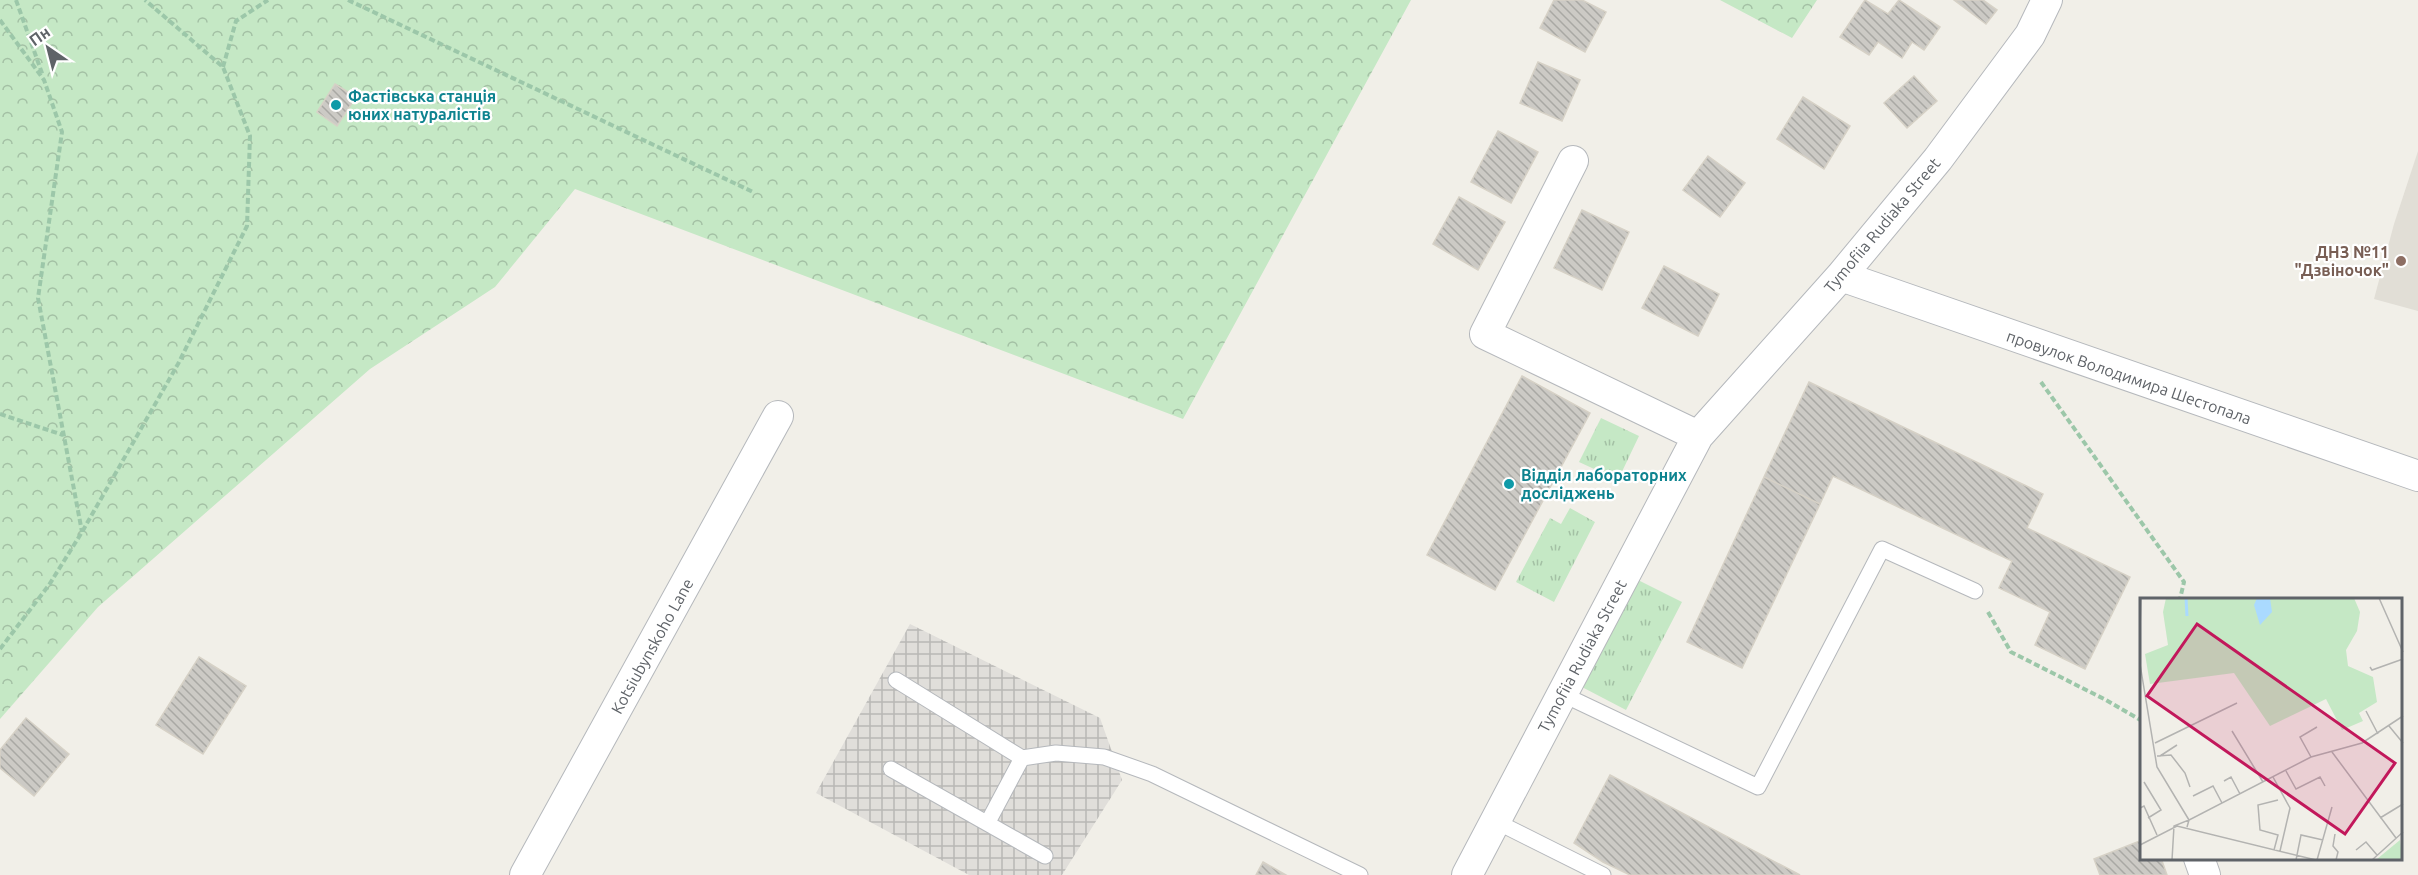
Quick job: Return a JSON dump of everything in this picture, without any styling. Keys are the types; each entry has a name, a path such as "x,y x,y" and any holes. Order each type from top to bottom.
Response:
{"street":[{"name":"Tymofiia Rudiaka Street","path":"1467,875 1698,436 1841,276 1945,150 2030,35 2046,0"},
{"path":"1574,161 1485,334 1698,436"},
{"name":"провулок Володимира Шестопала","path":"1841,276 2418,476"},
{"name":"Kotsiubynskoho Lane","path":"525,875 778,416"},
{"path":"2200,860 2205,875"}],"lane":[{"path":"1562,694 1758,787 1882,549 1975,591"},
{"path":"896,680 1022,758 1056,753 1114,760 1152,774 1360,875"},
{"path":"988,822 1022,758"},
{"path":"891,769 1045,856"},
{"path":"1495,821 1603,875"}],"path":[{"path":"16,0 62,132 38,298 82,532"},
{"path":"0,649 49,585 82,532 178,364 248,226 250,135 223,67 145,0"},
{"path":"223,67 236,21 268,0"},
{"path":"348,0 753,192"},
{"path":"0,20 44,80"},
{"path":"2007,335 2184,582 2180,598"},
{"path":"0,414 63,435"},
{"path":"1975,591 2011,652 2106,699 2140,720"}],"shaded area":[{"name":"ДНЗ №11 \"Дзвіночок\"","path":"2418,151 2418,311 2374,299 2394,224"},
{"path":"910,624 1100,718 1122,780 1062,875 969,875 816,793"}],"green space":[{"path":"0,0 1411,0 1183,419 575,189 495,287 370,369 98,607 0,719"},
{"path":"1720,0 1817,0 1792,38"},
{"path":"1601,418 1639,436 1618,480 1579,462"},
{"path":"1570,508 1595,522 1554,602 1516,582 1550,518 1561,524"},
{"path":"1636,579 1682,602 1626,710 1580,686"}],"building":[{"path":"1554,0 1582,0 1606,12 1585,52 1540,28"},
{"path":"1865,0 1888,14 1899,0 1940,27 1924,50 1912,42 1902,58 1878,42 1869,55 1840,37"},
{"path":"1954,0 1983,0 1997,10 1986,24"},
{"path":"1538,62 1580,80 1562,121 1520,103"},
{"path":"1914,76 1937,101 1907,128 1884,103"},
{"name":"Фастівська станція юних натуралістів","path":"335,84 356,97 337,126 317,112"},
{"path":"1803,97 1850,126 1824,169 1777,139"},
{"path":"1498,131 1538,152 1511,203 1471,182"},
{"path":"1708,156 1745,183 1720,217 1683,190"},
{"path":"1459,197 1505,222 1478,270 1433,244"},
{"path":"1582,210 1629,232 1602,290 1554,268"},
{"path":"1664,266 1719,294 1698,336 1642,308"},
{"name":"Відділ лабораторних досліджень","path":"1522,376 1590,413 1495,590 1427,555"},
{"path":"1809,382 2043,494 2027,528 2130,577 2085,669 2035,645 2050,612 1999,588 2012,561 1833,476 1820,504 1764,477"},
{"path":"1764,477 1820,504 1742,668 1687,642"},
{"path":"199,657 246,686 203,754 156,725"},
{"path":"26,718 69,754 34,796 0,768 0,750"},
{"path":"1610,775 1800,875 1630,875 1603,862 1574,843"},
{"path":"2140,841 2140,860 2162,860 2167,875 2100,875 2094,859"},
{"path":"1263,862 1286,875 1256,875"}],"place":[{"name":"Фастівська станція юних натуралістів","path":"336,105"},
{"name":"ДНЗ №11 \"Дзвіночок\"","path":"2401,261"},
{"name":"Відділ лабораторних досліджень","path":"1509,484"}]}
